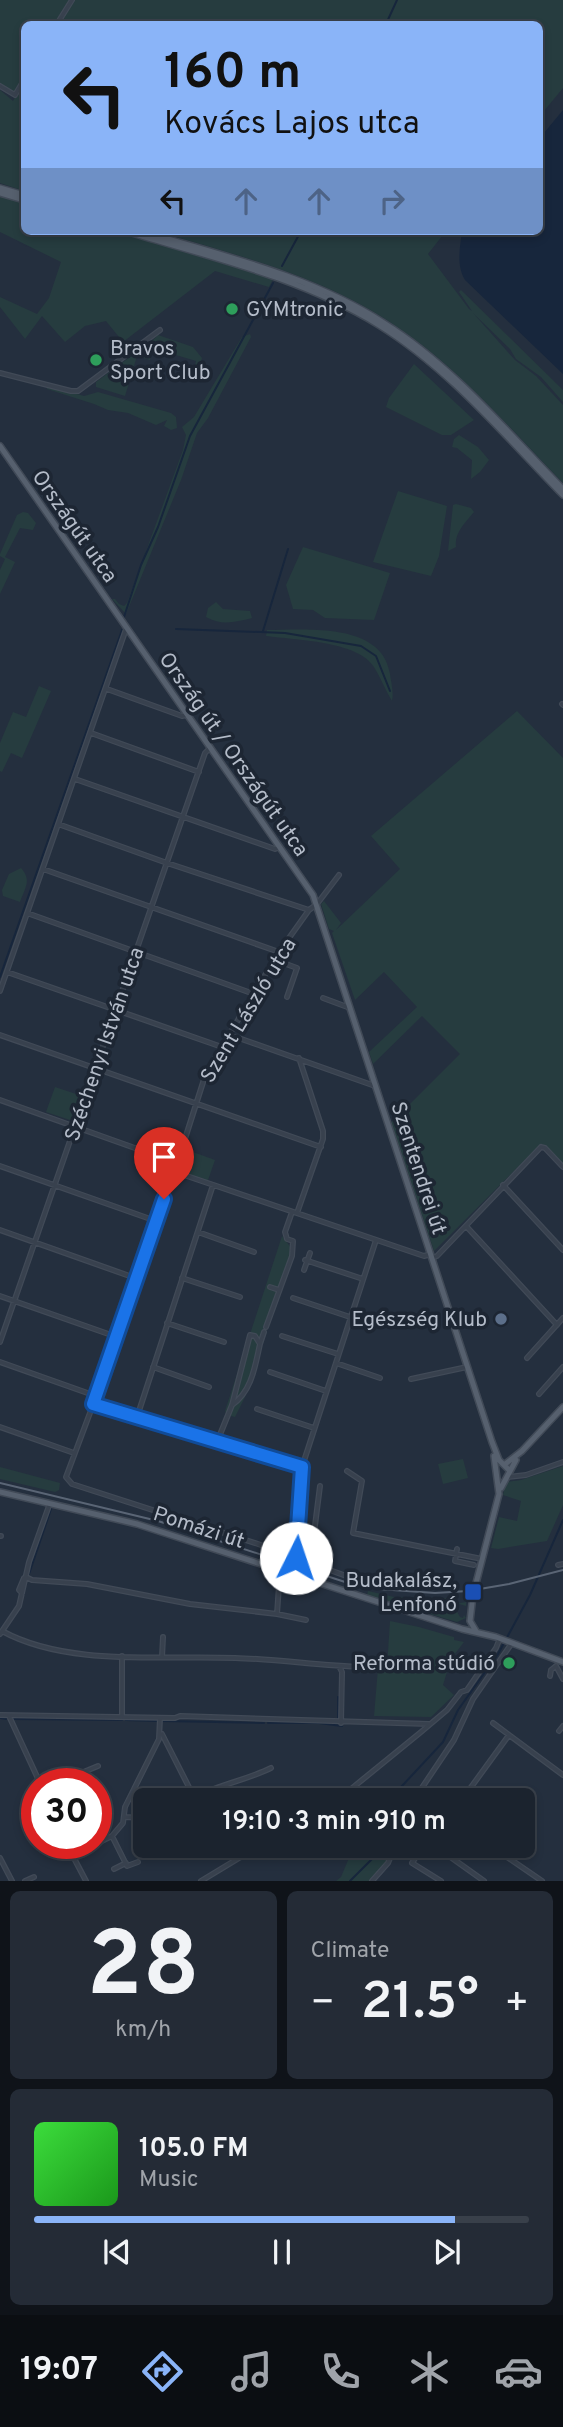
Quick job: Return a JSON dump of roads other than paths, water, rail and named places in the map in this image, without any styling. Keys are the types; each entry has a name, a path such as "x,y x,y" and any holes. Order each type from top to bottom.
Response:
{"main road":[{"path":"0,190 21,197"},
{"path":"138,235 287,281 339,303 382,327 418,352 449,380 563,495"},
{"path":"154,235 316,287 384,323 421,349 457,381 563,489"},
{"name":"Országút utca","path":"0,446 125,626"},
{"name":"Ország út / Országút utca","path":"125,626 281,847 317,904"},
{"name":"Szentendrei út","path":"317,904 492,1442"},
{"path":"559,1663 476,1631 468,1624 472,1595 506,1471 563,1407"},
{"path":"492,1442 506,1471"},
{"path":"492,1442 499,1494"},
{"path":"497,1473 506,1471"},
{"path":"497,1473 506,1471"},
{"name":"Pomázi út","path":"0,1492 120,1519 456,1626 468,1624"}],"street":[{"path":"59,21 72,0"},
{"path":"0,86 15,95 21,85"},
{"path":"0,373 75,392 160,330"},
{"path":"0,991 91,733 125,626"},
{"path":"106,689 183,716 187,715"},
{"path":"91,733 198,772"},
{"name":"Széchenyi István utca","path":"0,1342 198,772 205,753 210,748"},
{"path":"75,779 275,849 281,847"},
{"path":"58,824 309,910"},
{"path":"43,869 279,952"},
{"name":"Szent László utca","path":"178,1173 177,1163 206,1073 279,952 309,910 339,876"},
{"path":"27,913 254,994"},
{"path":"275,960 297,968 288,997"},
{"path":"7,972 222,1047"},
{"path":"323,999 350,1009"},
{"path":"0,1035 321,1147"},
{"path":"229,1035 375,1086"},
{"path":"232,1405 247,1389 294,1246 293,1241 287,1239 285,1232 321,1147 323,1131 299,1058"},
{"path":"0,1100 177,1163"},
{"path":"540,1141 541,1147"},
{"path":"541,1147 563,1167"},
{"path":"360,1581 72,1484 66,1477 118,1338 172,1177 178,1173 424,1256 437,1256 541,1147"},
{"path":"0,1166 156,1221"},
{"path":"137,1417 213,1185"},
{"path":"503,1185 563,1250"},
{"path":"465,1226 557,1325"},
{"path":"0,1230 138,1279"},
{"path":"198,1232 254,1252"},
{"path":"296,1558 302,1467 376,1240"},
{"path":"304,1270 310,1253"},
{"path":"306,1261 363,1279"},
{"path":"182,1278 240,1297"},
{"path":"270,1287 279,1290"},
{"path":"0,1296 118,1338"},
{"path":"293,1298 350,1317"},
{"path":"527,1357 563,1318"},
{"path":"167,1323 224,1342"},
{"path":"217,1442 232,1405 250,1335 255,1336 260,1344"},
{"path":"282,1336 338,1354"},
{"path":"0,1362 96,1396"},
{"path":"335,1363 380,1378"},
{"path":"153,1367 209,1387"},
{"path":"411,1379 467,1367"},
{"path":"539,1394 563,1367"},
{"path":"270,1372 326,1391"},
{"path":"93,1404 302,1467"},
{"path":"257,1409 314,1428"},
{"path":"0,1427 75,1453"},
{"path":"506,1471 518,1476 563,1462"},
{"path":"347,1471 362,1481 353,1533 457,1551 482,1559"},
{"path":"310,1565 320,1486"},
{"path":"50,1503 21,1591 19,1606 1,1632 65,1651 122,1656 236,1658 340,1668 363,1667"},
{"path":"457,1551 455,1561 474,1565"},
{"path":"276,1614 281,1570"},
{"path":"26,1577 32,1580 87,1584 190,1604 306,1620"},
{"path":"162,1657 163,1637"},
{"path":"351,1788 429,1724 475,1680 506,1641"},
{"path":"422,1788 454,1740 473,1699 506,1641"},
{"path":"122,1656 122,1717"},
{"path":"550,1676 551,1670 559,1663 563,1679"},
{"path":"340,1668 341,1723"},
{"path":"0,1715 429,1724"},
{"path":"9,1716 33,1768"},
{"path":"138,1862 129,1867 112,1836 123,1824 127,1801 158,1741 161,1732 160,1717"},
{"path":"493,1723 563,1775"},
{"path":"559,1731 563,1726"},
{"path":"161,1732 188,1788"},
{"path":"470,1788 509,1735"},
{"path":"158,1741 166,1741"},
{"path":"93,1768 98,1766"},
{"path":"215,1788 238,1782 271,1768"},
{"path":"124,1817 133,1817"},
{"path":"0,1858 12,1881"},
{"path":"201,1881 239,1858"},
{"path":"372,1881 390,1858"},
{"path":"415,1858 412,1863 441,1881"},
{"path":"452,1858 484,1881"},
{"path":"508,1858 542,1881"},
{"path":"75,1859 86,1881"},
{"path":"114,1869 126,1863"},
{"path":"25,1881 34,1877"}],"water":[{"path":"563,110 563,374 465,280 460,268 462,235 543,235 543,134"}],"waterway":[{"path":"387,21 397,0"},
{"path":"282,266 299,235"},
{"path":"124,617 190,436 273,283"},
{"path":"263,631 288,549"},
{"path":"176,629 285,633 361,646 376,656 390,691"},
{"path":"0,977 122,630"},
{"path":"29,1574 51,1509"},
{"path":"400,1788 443,1742 458,1710 498,1654 530,1595 563,1520"},
{"path":"338,1697 338,1719"},
{"path":"0,1718 6,1719"},
{"path":"13,1719 122,1720"},
{"path":"126,1720 157,1721"},
{"path":"163,1721 264,1723"},
{"path":"268,1723 342,1726"},
{"path":"350,1881 372,1858"}],"tram line":[{"path":"0,1483 158,1521 345,1582 378,1589 435,1593 468,1591 563,1570"}],"place":[{"name":"GYMtronic","path":"232,309"},
{"name":"Bravos Sport Club","path":"96,360"},
{"name":"Egészség Klub","path":"501,1319"},
{"name":"Budakalász, Lenfonó","path":"473,1592"},
{"name":"Reforma stúdió","path":"509,1663"}]}
